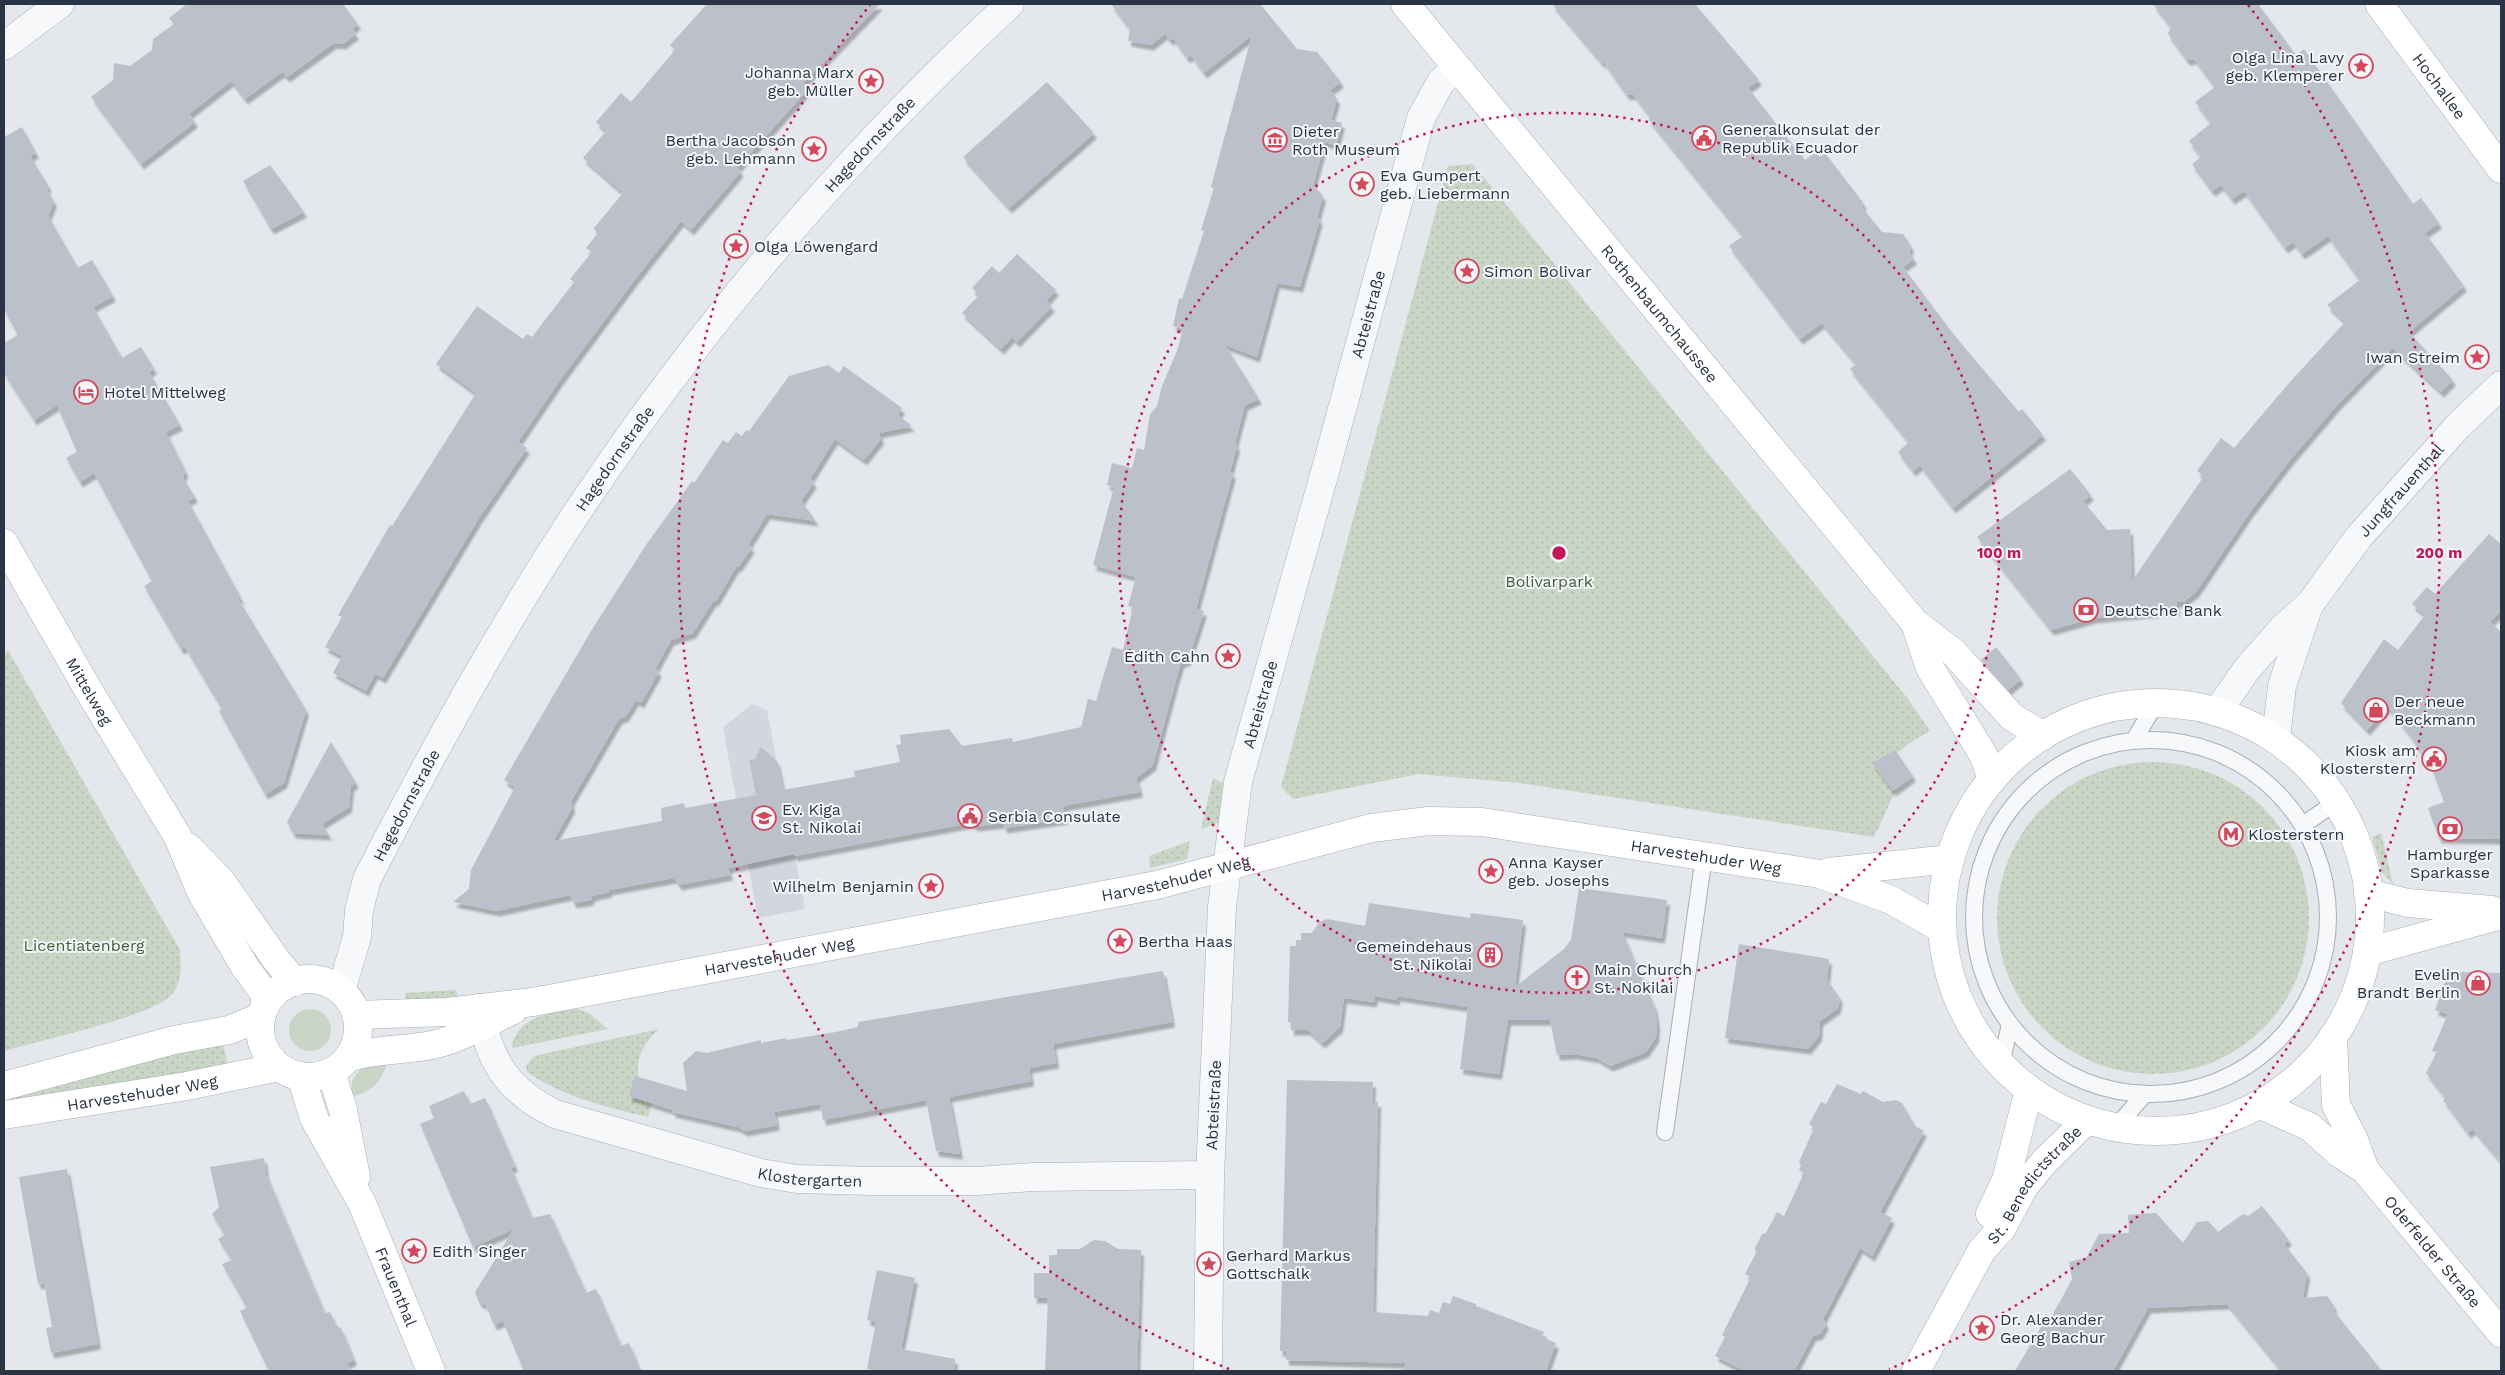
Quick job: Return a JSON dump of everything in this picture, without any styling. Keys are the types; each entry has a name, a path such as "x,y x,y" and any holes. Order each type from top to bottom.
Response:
{"street":[{"path":"4,46 60,4"},
{"name":"Hagedornstraße","path":"341,991 357,937 359,910 367,879 455,713 514,613 586,499 661,394 709,332 843,172 943,68 1010,4"},
{"name":"Rothenbaumchaussee","path":"1406,4 1915,623 1953,652 2012,716 2043,736"},
{"name":"Hochallee","path":"2380,4 2501,169"},
{"name":"Abteistraße","path":"1208,1371 1210,1175 1222,907 1238,782 1421,118 1441,82 1457,67"},
{"name":"Jungfrauenthal","path":"2217,712 2253,662 2283,628 2310,604 2358,538 2401,488 2458,426 2501,385"},
{"name":"Mittelweg","path":"4,543 89,691 178,837 202,894 264,994 264,1011"},
{"name":"Jungfrauenthal","path":"2276,739 2282,686 2310,604"},
{"name":"Rothenbaumchaussee","path":"1915,623 1930,668 1984,756 1992,780"},
{"path":"2156,703 2179,704 2217,712 2240,720 2276,739 2299,758 2336,802 2357,845 2368,893 2367,952 2358,987 2347,1013 2333,1038 2301,1075 2260,1104 2233,1117 2204,1126 2175,1130 2142,1131 2088,1120 2057,1107 2029,1090 2001,1065 1975,1030 1959,1002 1951,978 1942,929 1943,893 1950,859 1965,821 1992,780 2022,751 2043,736 2089,714 2119,707 2156,703"},
{"name":"Harvestehuder Weg","path":"4,1115 186,1086 290,1072 316,1077 373,1050 433,1044 481,1017 533,1002 1157,885 1334,836 1371,828 1429,821 1482,822 1820,874 1891,900 1942,929"},
{"name":"Mittelweg","path":"178,837 221,881 273,956 295,982"},
{"name":"Harvestehuder Weg","path":"1820,874 1841,869 1898,866 1950,859"},
{"path":"2368,893 2408,903 2501,911"},
{"path":"2367,952 2501,915"},
{"name":"Harvestehuder Weg","path":"4,1086 174,1040 229,1030 264,1011 278,990 295,982 316,980 333,985 341,991"},
{"path":"340,1064 358,1036 356,1015 350,1002 341,991"},
{"path":"264,1011 260,1030 262,1043 268,1055 290,1072"},
{"name":"Harvestehuder Weg","path":"356,1015 430,1013 481,1017"},
{"name":"Klostergarten","path":"481,1017 490,1050 500,1070 523,1095 538,1106 565,1117 761,1173 797,1179 871,1181 1210,1175"},
{"name":"Oderfelder Straße","path":"2333,1038 2336,1105 2354,1140 2365,1170"},
{"name":"Frauenthal","path":"340,1064 343,1110 362,1204"},
{"name":"Frauenthal","path":"290,1072 362,1204 431,1371"},
{"name":"St. Benedictstraße","path":"1982,1250 1987,1221 2006,1180 2029,1090"},
{"name":"Oderfelder Straße","path":"2260,1104 2310,1127 2339,1153 2365,1170 2501,1333"},
{"name":"St. Benedictstraße","path":"1916,1371 1982,1250 2002,1228 2023,1188 2045,1161 2088,1120"}],"lane":[{"path":"2134,740 2156,703"},
{"path":"2150,738 2190,743 2231,758 2282,797 2303,825 2319,870 2328,920 2326,957 2312,997 2290,1032 2261,1060 2213,1084 2178,1092 2144,1095 2101,1088 2080,1080 2034,1049 2001,1013 1984,975 1975,938 1975,896 1986,852 2005,815 2036,780 2086,753 2134,740 2150,738"},
{"path":"2303,825 2336,802"},
{"path":"1665,1132 1704,856"},
{"path":"2001,1065 2010,1024"},
{"path":"2116,1127 2144,1095"}],"shaded area":[{"name":"Ev. Kiga St. Nikolai","path":"752,704 767,710 805,909 758,918 723,728"}],"green space":[{"name":"Bolivarpark","path":"1473,164 1908,699 1930,731 1908,744 1879,770 1896,790 1874,837 1519,783 1419,774 1293,799 1281,787 1448,166"},
{"name":"Licentiatenberg","path":"8,650 180,950 181,969 179,981 174,992 158,1004 117,1020 4,1051 4,655"},
{"path":"2153,762 2183,765 2213,774 2240,788 2263,808 2283,831 2297,858 2306,888 2309,918 2306,948 2297,978 2283,1005 2263,1028 2240,1048 2213,1062 2183,1071 2153,1074 2123,1071 2093,1062 2066,1048 2043,1028 2023,1005 2009,978 2000,948 1997,918 2000,888 2009,858 2023,831 2043,808 2066,788 2093,774 2123,765"},
{"path":"1213,778 1228,786 1221,822 1201,829"},
{"path":"2381,833 2393,884 2382,872 2372,837"},
{"path":"1190,841 1187,859 1150,868 1149,856"},
{"path":"455,990 458,995 455,1001 406,1006 405,993"},
{"path":"314,1009 322,1012 328,1018 331,1030 328,1042 322,1048 306,1051 298,1048 292,1042 289,1026 292,1018 298,1012"},
{"path":"577,1009 589,1013 608,1029 512,1048 515,1038 527,1023 546,1014"},
{"path":"659,1029 644,1046 638,1064 641,1083 652,1103 648,1117 570,1095 527,1072 526,1066 534,1056"},
{"path":"222,1042 229,1068 4,1105 4,1096"},
{"path":"371,1062 387,1062 382,1075 375,1085 359,1095 352,1096 351,1090 355,1076"}],"building":[{"path":"187,4 343,4 358,24 352,29 356,34 343,44 334,43 287,77 282,72 245,99 231,81 189,114 195,122 141,164 91,97 113,80 114,63 130,66 152,50 153,39 174,24 169,18"},
{"path":"707,4 880,4 803,83 809,88 737,168 741,171 691,230 681,221 633,282 560,380 518,442 527,448 479,518 383,678 375,674 366,691 333,673 342,656 325,647 342,617 338,615 390,525 392,526 476,393 436,364 477,306 523,339 527,334 532,337 574,282 570,279 592,252 586,248 597,234 594,228 623,193 583,158 606,131 596,122 621,93 631,102 675,50 670,45"},
{"path":"1111,4 1260,4 1297,49 1317,52 1341,82 1330,90 1337,99 1331,120 1342,123 1336,145 1325,142 1313,185 1323,196 1317,218 1320,219 1300,287 1277,283 1257,357 1225,345 1259,399 1245,405 1235,443 1237,446 1230,472 1233,473 1196,609 1204,611 1188,660 1181,663 1153,765 1136,778 1140,792 1063,806 1065,819 1004,828 1003,823 976,826 970,823 795,856 794,854 728,868 730,875 679,885 674,878 609,890 609,892 592,896 591,900 574,903 570,895 497,911 453,902 469,889 471,870 515,787 504,780 591,631 646,545 692,481 694,483 723,440 728,443 736,432 742,436 746,430 749,431 789,376 828,365 839,373 844,366 902,408 898,415 912,426 879,433 881,439 864,460 835,439 810,479 814,482 801,501 816,521 767,514 748,545 752,547 739,566 736,567 716,601 714,600 693,633 671,640 655,669 659,671 641,703 636,700 626,716 619,719 571,801 572,808 553,841 662,821 661,808 684,803 685,808 756,795 749,760 755,759 761,747 777,761 783,790 855,777 854,771 900,762 896,745 901,744 900,735 949,729 962,746 1012,738 1013,742 1081,727 1088,699 1096,701 1112,647 1123,650 1133,607 1128,606 1136,577 1093,565 1114,487 1107,485 1112,463 1132,468 1137,448 1144,450 1150,414 1157,406 1162,386 1177,351 1183,329 1173,326 1179,298 1182,299 1204,231 1201,230 1214,188 1211,187 1252,35 1204,73 1191,55 1187,58 1173,38 1170,40 1165,34 1151,45 1128,41 1130,29"},
{"path":"1552,4 1695,4 1759,80 1748,88 1805,160 1816,152 1820,157 1825,153 1864,204 1861,206 1882,232 1903,234 1911,246 1909,252 1914,259 1903,267 1954,335 2019,412 2022,409 2043,435 1953,508 1920,465 1913,471 1898,452 1909,442 1850,369 1856,364 1822,323 1800,339 1729,246 1743,236 1649,120 1650,116 1633,94 1627,95 1603,61 1602,63"},
{"path":"2153,4 2258,4 2296,55 2304,49 2413,204 2421,198 2439,223 2425,233 2464,286 2409,332 2453,380 2441,392 2393,348 2337,405 2290,460 2250,512 2196,592 2183,602 2176,602 2177,610 2093,618 2051,630 1977,537 2070,469 2091,495 2083,501 2107,530 2130,529 2132,581 2204,476 2197,471 2221,438 2234,448 2289,383 2345,322 2327,305 2360,280 2328,236 2302,254 2293,242 2285,248 2244,191 2232,199 2221,185 2212,191 2192,164 2201,157 2189,141 2211,123 2195,102 2215,87 2194,59 2187,60 2168,34 2171,27"},
{"path":"1047,82 1094,133 1009,208 963,157"},
{"path":"22,127 36,153 30,156 49,187 46,188 54,202 48,216 78,268 92,260 113,296 93,307 122,358 141,347 154,369 149,372 180,425 166,432 185,471 183,478 195,497 188,501 242,600 237,597 306,710 284,783 265,794 219,711 222,709 185,647 181,649 144,586 152,581 94,473 80,482 66,458 77,452 57,405 34,420 4,373 4,343 18,335 4,309 4,137"},
{"path":"270,165 304,212 271,229 243,181"},
{"path":"1017,254 1056,290 1046,301 1052,306 1017,342 1012,337 1001,349 962,313 979,295 972,288 992,266 999,273"},
{"path":"2489,534 2501,544 2501,611 2490,622 2501,632 2501,839 2439,838 2428,808 2444,802 2432,769 2409,734 2388,707 2367,730 2341,703 2384,639 2398,650 2425,615 2412,604 2427,587 2435,594"},
{"path":"1996,647 2021,679 2008,690 1981,660"},
{"path":"331,742 356,783 351,786 349,807 322,824 329,835 293,833 287,822"},
{"path":"1895,750 1913,776 1893,791 1872,763"},
{"path":"1579,888 1667,900 1662,938 1622,932 1654,1006 1657,1023 1656,1037 1646,1052 1610,1066 1597,1058 1574,1054 1557,1055 1550,1020 1508,1020 1499,1074 1460,1069 1468,1007 1397,996 1397,1000 1375,996 1374,1002 1344,998 1340,1027 1322,1043 1308,1030 1291,1030 1291,1022 1288,1022 1290,946 1296,946 1296,940 1301,940 1301,933 1312,933 1319,922 1327,919 1365,926 1369,903 1470,918 1471,913 1523,920 1515,987 1564,949 1571,940"},
{"path":"1739,944 1829,959 1827,980 1840,998 1838,1008 1820,1021 1819,1036 1808,1049 1725,1038"},
{"path":"1163,971 1172,1022 1053,1044 1056,1063 1029,1068 1031,1081 949,1097 960,1154 936,1151 926,1100 823,1120 820,1104 774,1112 777,1125 745,1131 738,1127 672,1112 673,1110 629,1096 635,1076 687,1091 683,1063 696,1051 707,1053 761,1040 761,1043 836,1032 858,1027 858,1022"},
{"path":"2455,972 2501,973 2501,1162 2473,1129 2468,1133 2443,1100 2446,1098 2426,1073 2437,1052 2432,1051 2448,1014 2435,1010 2445,982"},
{"path":"1287,1080 1373,1082 1372,1102 1378,1102 1373,1312 1428,1316 1430,1310 1439,1313 1443,1302 1450,1304 1453,1296 1544,1332 1541,1337 1556,1343 1546,1371 1403,1371 1406,1363 1286,1360 1286,1351 1280,1351"},
{"path":"1837,1084 1861,1094 1863,1091 1883,1102 1896,1100 1902,1103 1912,1121 1911,1124 1924,1131 1880,1212 1892,1218 1872,1256 1860,1248 1823,1319 1826,1324 1820,1334 1813,1336 1794,1371 1745,1371 1715,1356 1725,1337 1722,1335 1751,1277 1745,1274 1756,1253 1755,1248 1762,1234 1766,1233 1777,1212 1784,1216 1804,1173 1799,1170 1801,1165 1799,1162 1814,1128 1809,1124 1821,1102 1826,1104"},
{"path":"464,1091 470,1104 485,1098 515,1166 511,1168 532,1218 550,1214 586,1293 596,1289 621,1346 629,1343 640,1371 524,1371 503,1321 494,1325 486,1305 479,1302 475,1292 514,1229 473,1247 420,1124 434,1118 429,1106"},
{"path":"264,1158 266,1174 325,1314 330,1312 336,1326 341,1328 346,1340 354,1360 347,1363 351,1371 269,1371 240,1311 247,1308 222,1264 232,1260 218,1239 225,1235 212,1214 219,1207 210,1167"},
{"path":"67,1169 98,1344 51,1353 46,1328 52,1327 44,1283 38,1284 19,1177"},
{"path":"2262,1206 2289,1240 2284,1244 2307,1273 2303,1298 2327,1296 2334,1306 2333,1310 2382,1371 2282,1371 2227,1304 2148,1308 2113,1371 2015,1371 2048,1315 2051,1317 2072,1279 2069,1262 2086,1258 2099,1234 2129,1233 2128,1215 2156,1213 2183,1243 2197,1222 2208,1221 2218,1232 2243,1214 2248,1216"},
{"path":"1094,1240 1105,1241 1118,1249 1141,1250 1137,1371 1045,1371 1048,1298 1034,1298 1034,1273 1049,1273 1049,1255 1057,1255 1057,1249 1080,1249"},
{"path":"877,1270 915,1278 901,1349 955,1359 954,1371 882,1371 867,1369 876,1322 867,1320"}],"place":[{"name":"Olga Lina Lavy geb. Klemperer","path":"2361,66"},
{"name":"Johanna Marx geb. Müller","path":"871,81"},
{"name":"Generalkonsulat der Republik Ecuador","path":"1704,138"},
{"name":"Dieter Roth Museum","path":"1275,140"},
{"name":"Bertha Jacobson geb. Lehmann","path":"814,149"},
{"name":"Eva Gumpert geb. Liebermann","path":"1362,184"},
{"name":"Olga Löwengard","path":"736,246"},
{"name":"Simon Bolivar","path":"1467,271"},
{"name":"Iwan Streim","path":"2477,357"},
{"name":"Hotel Mittelweg","path":"86,392"},
{"name":"Deutsche Bank","path":"2086,610"},
{"name":"Edith Cahn","path":"1228,656"},
{"name":"Der neue Beckmann","path":"2376,710"},
{"name":"Kiosk am Klosterstern","path":"2434,759"},
{"name":"Serbia Consulate","path":"970,816"},
{"name":"Ev. Kiga St. Nikolai","path":"764,818"},
{"name":"Hamburger Sparkasse","path":"2450,829"},
{"name":"Klosterstern","path":"2231,834"},
{"name":"Anna Kayser geb. Josephs","path":"1491,871"},
{"name":"Wilhelm Benjamin","path":"931,886"},
{"name":"Bertha Haas","path":"1120,941"},
{"name":"Gemeindehaus St. Nikolai","path":"1490,955"},
{"name":"Main Church St. Nokilai","path":"1577,978"},
{"name":"Evelin Brandt Berlin","path":"2478,983"},
{"name":"Edith Singer","path":"414,1251"},
{"name":"Gerhard Markus Gottschalk","path":"1209,1264"},
{"name":"Dr. Alexander Georg Bachur","path":"1982,1328"}]}
